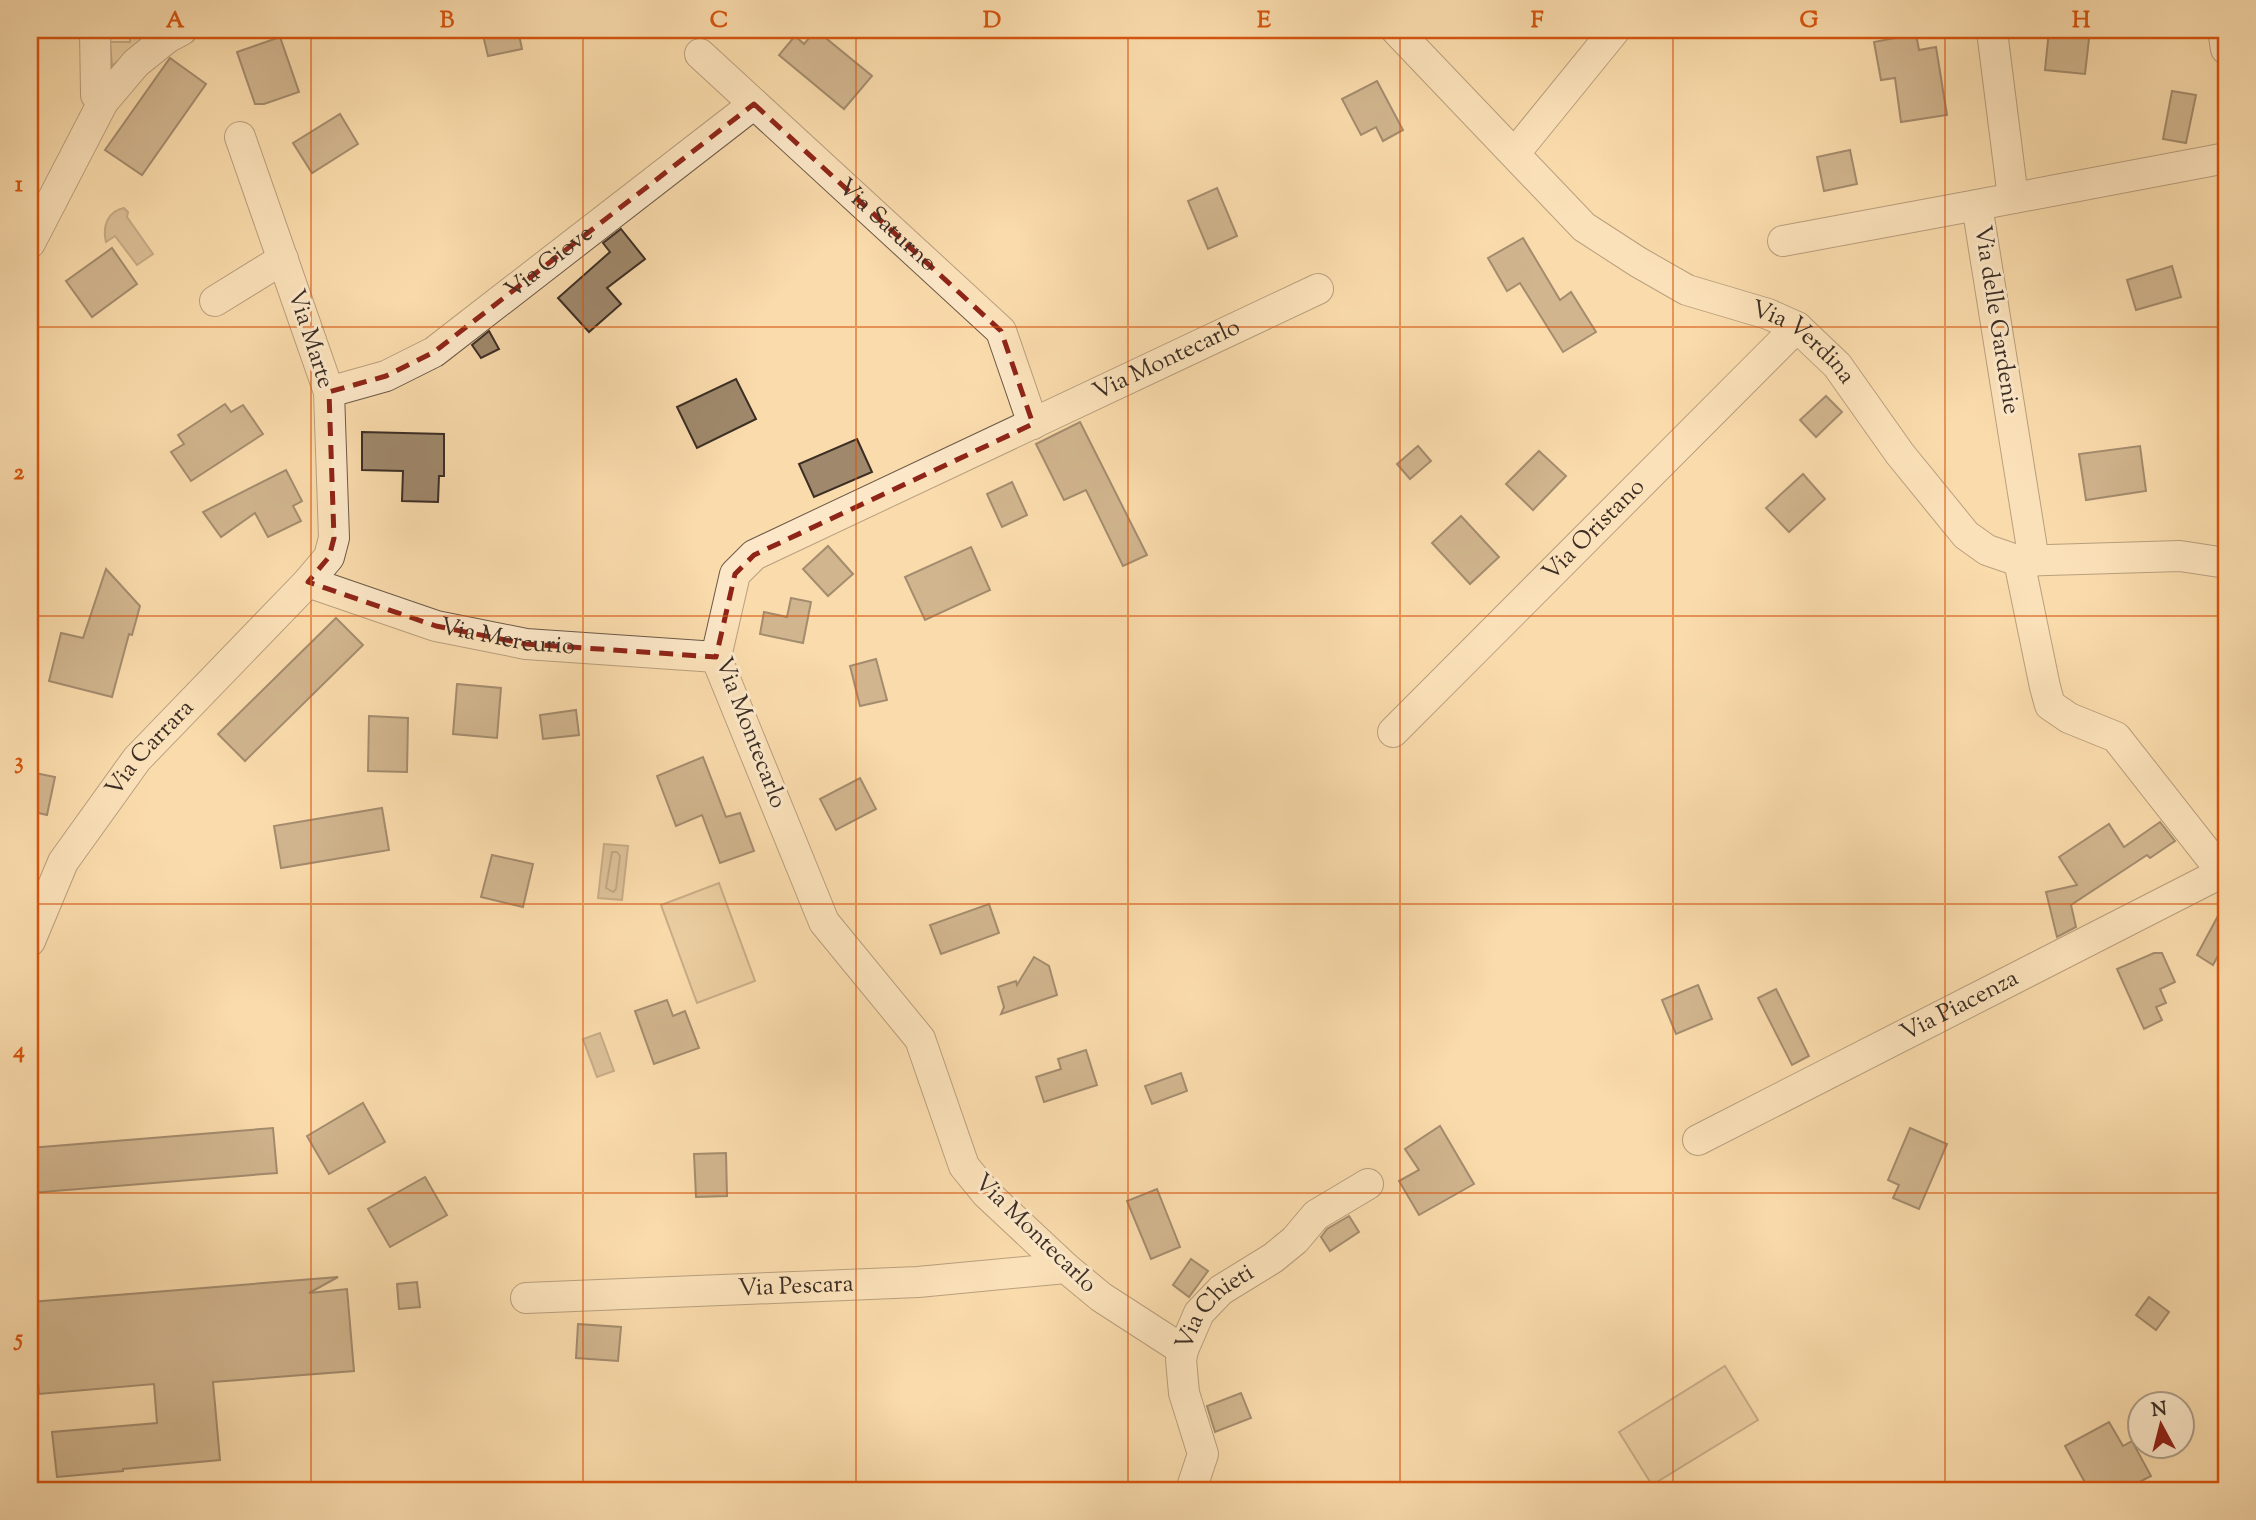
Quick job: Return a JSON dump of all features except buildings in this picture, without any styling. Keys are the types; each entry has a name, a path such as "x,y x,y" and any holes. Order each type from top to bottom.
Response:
{"street":[{"path":"95,30 96,95 103,102"},
{"name":"Via Verdina","path":"1396,30 1584,227 1687,290 1769,314 1797,327 1837,365 1900,454 1966,535 1987,550 2027,561 2180,556 2226,563"},
{"path":"1516,153 1615,30"},
{"path":"2223,30 2226,49"},
{"path":"1992,31 2013,198"},
{"path":"30,243 103,102 136,63 172,32"},
{"name":"Via Saturno","path":"700,54 1001,331 1033,424"},
{"name":"Via Giove","path":"329,392 386,376 434,352 754,104"},
{"name":"Via Marte","path":"240,138 329,392 334,538 329,557 308,582"},
{"name":"Via delle Gardenie","path":"2225,875 2116,737 2069,718 2050,705 2045,687 1978,205 2226,158"},
{"path":"1783,241 1978,205"},
{"path":"215,301 283,259"},
{"name":"Via Montecarlo","path":"1183,1350 1101,1297 1066,1268 986,1194 964,1166 920,1039 824,922 716,657 735,574 754,555 1318,289"},
{"name":"Via Oristano","path":"1393,732 1797,327"},
{"name":"Via Mercurio","path":"308,582 436,626 526,644 716,657"},
{"name":"Via Carrara","path":"30,941 63,862 137,759 308,582"},
{"name":"Via Piacenza","path":"1698,1140 2225,875"},
{"name":"Via Chieti","path":"1191,1490 1203,1454 1184,1393 1181,1360 1199,1313 1221,1290 1273,1258 1296,1240 1316,1215 1368,1184"},
{"name":"Via Pescara","path":"526,1298 918,1282 1066,1268"}],"highlighted area":[{"path":"754,104 1001,331 1033,424 754,555 735,574 716,657 526,644 436,626 308,582 329,557 334,538 329,392 386,376 434,352"}],"shaded area":[{"path":"130,30 154,30 112,66 110,42 130,42"},
{"path":"719,883 755,981 697,1003 661,905"},
{"path":"1725,1366 1758,1420 1652,1485 1619,1432"}],"water":[{"path":"124,208 128,212 127,217 153,254 137,265 115,236 106,242 105,230 110,216"},
{"path":"604,844 628,846 622,900 598,898"},
{"path":"600,1033 614,1071 597,1077 583,1039"}]}
